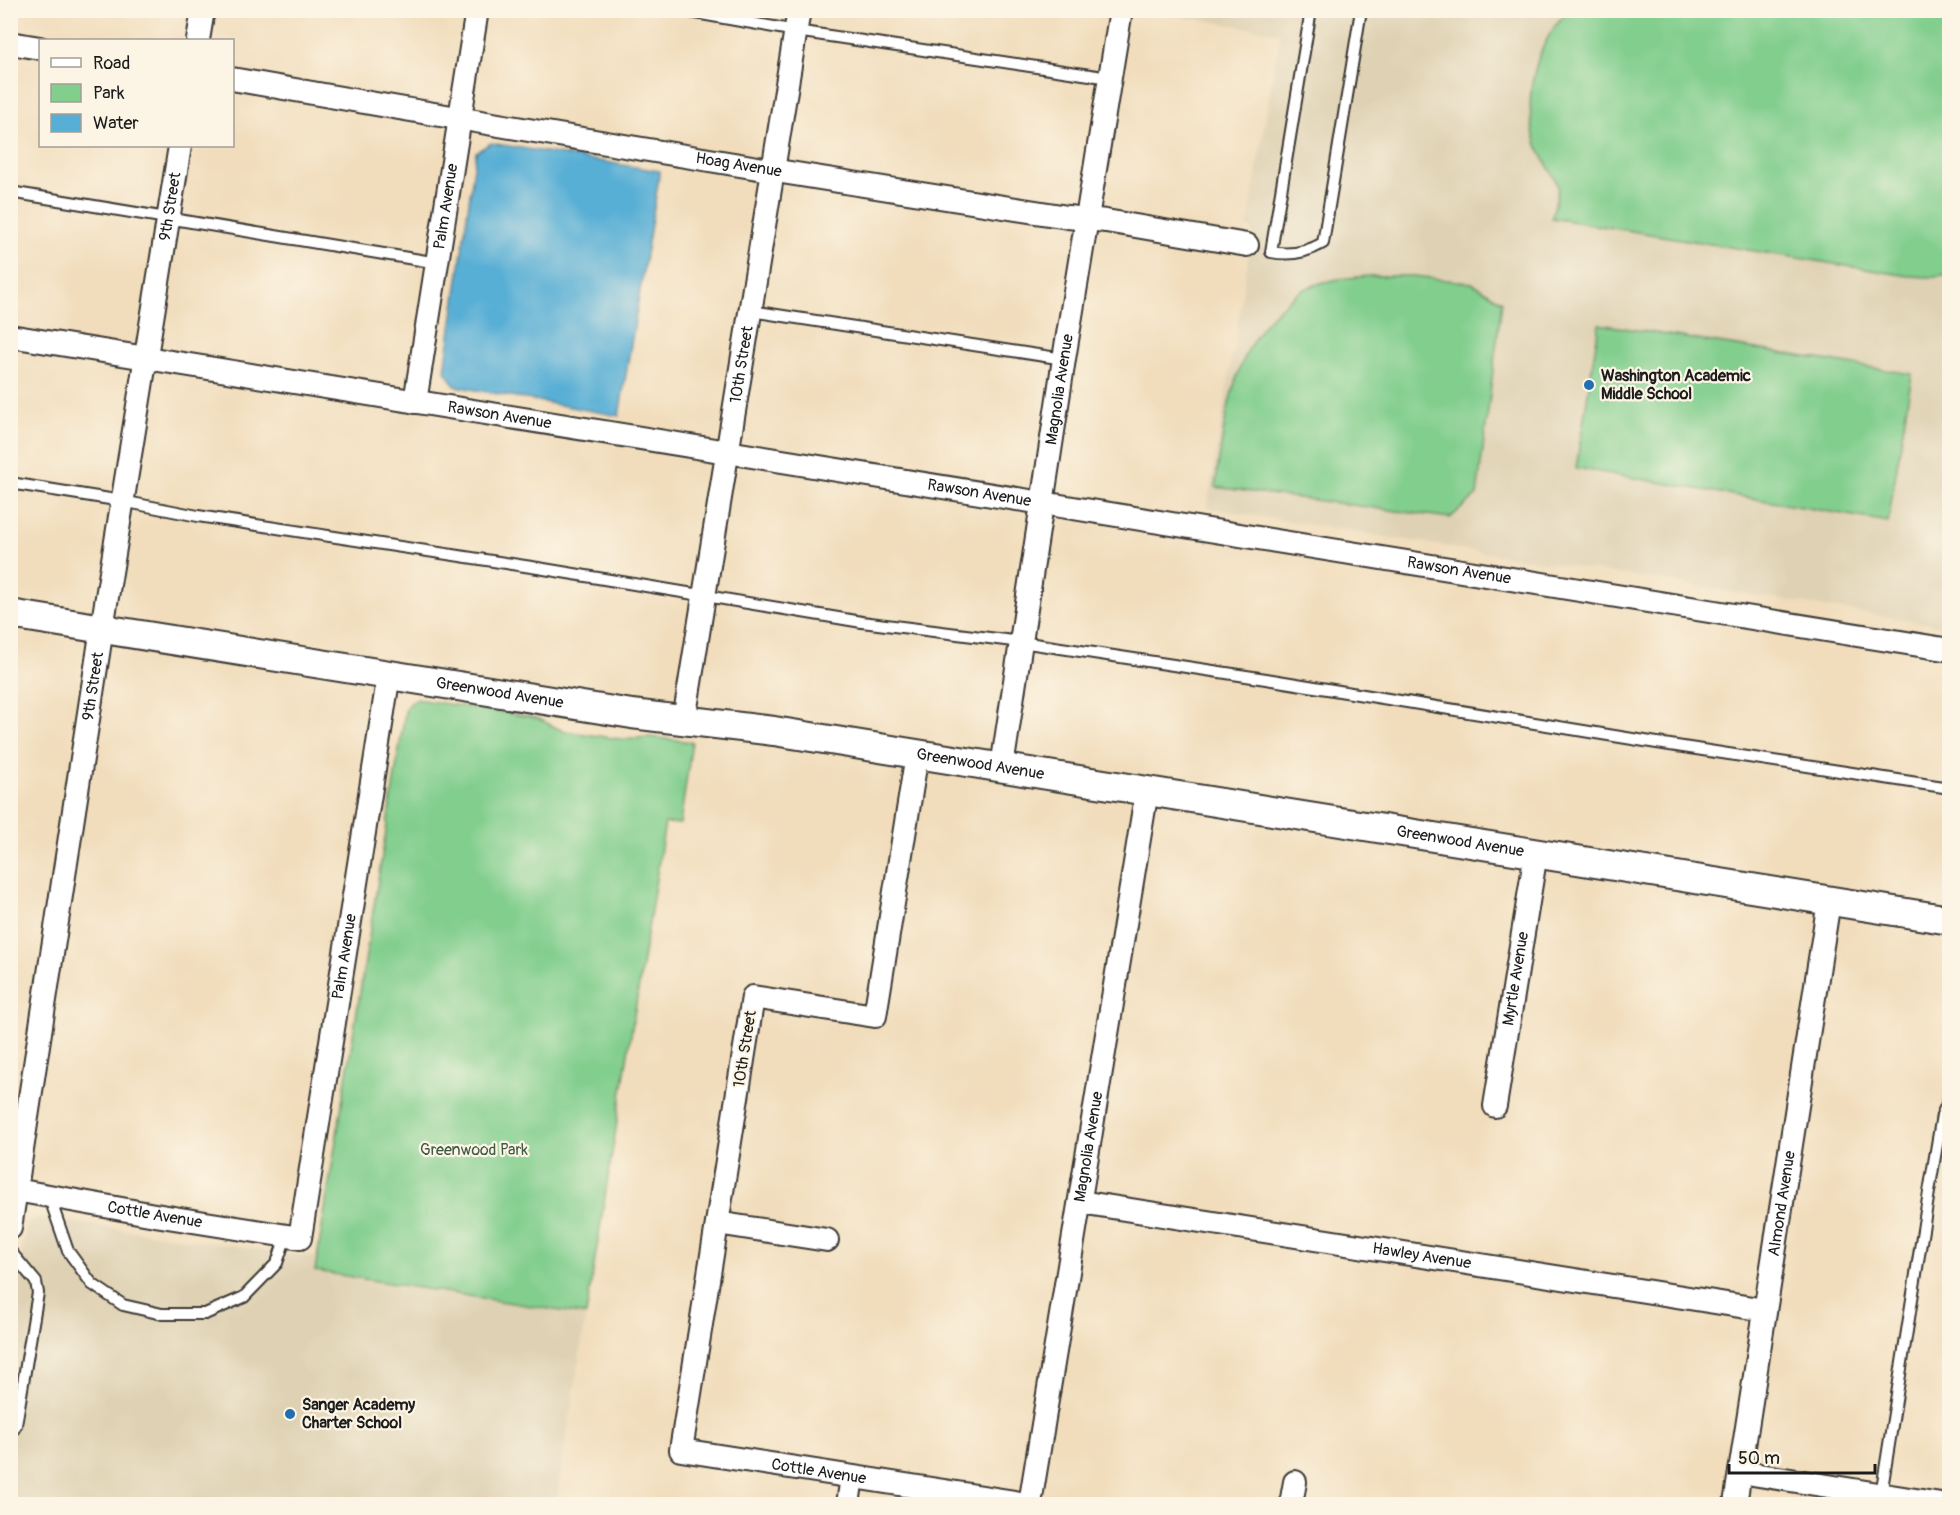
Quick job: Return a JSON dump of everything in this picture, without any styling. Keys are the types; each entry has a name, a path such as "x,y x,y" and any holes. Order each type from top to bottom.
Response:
{"street":[{"path":"198,39 203,10"},
{"name":"Palm Avenue","path":"415,402 477,10"},
{"name":"Magnolia Avenue","path":"1002,767 1064,359 1121,10"},
{"name":"10th Street","path":"684,720 797,21"},
{"path":"10,43 39,48"},
{"name":"Hoag Avenue","path":"234,80 460,120 1259,248"},
{"name":"9th Street","path":"10,1228 14,1189 102,627 180,147"},
{"name":"Rawson Avenue","path":"10,336 1950,650"},
{"name":"Greenwood Avenue","path":"10,614 684,720 774,731 1950,920"},
{"name":"Palm Avenue","path":"293,1237 389,674"},
{"name":"10th Street","path":"681,1450 753,997 875,1016 917,754"},
{"name":"Magnolia Avenue","path":"1028,1504 1147,790"},
{"name":"Myrtle Avenue","path":"1495,1106 1536,853"},
{"name":"Almond Avenue","path":"1735,1504 1829,900"},
{"name":"Cottle Avenue","path":"14,1189 293,1237"},
{"name":"Hawley Avenue","path":"1080,1202 1765,1310"},
{"path":"717,1222 827,1240"},
{"name":"Cottle Avenue","path":"681,1450 1028,1504"},
{"path":"1740,1472 1941,1504"},
{"path":"848,1504 852,1477"},
{"path":"1292,1504 1295,1482"}],"lane":[{"path":"679,10 797,21 1110,78"},
{"path":"1311,10 1259,248 1285,255 1310,250 1323,243 1361,10"},
{"path":"10,192 438,262"},
{"path":"751,311 1064,359"},
{"path":"10,483 198,516 538,568 862,622 1021,642 1277,681 1950,788"},
{"path":"1881,1495 1942,1115 1950,1097"},
{"path":"49,1196 68,1251 92,1284 123,1305 162,1314 205,1314 244,1298 277,1263 293,1237"},
{"path":"10,1251 36,1282 38,1293 16,1425 10,1436"}],"shaded area":[{"name":"Washington Academic Middle School","path":"1143,10 1949,11 1949,627 1207,508 1253,229 1247,228 1280,33"},
{"name":"Sanger Academy Charter School","path":"37,1217 317,1258 315,1271 586,1315 556,1504 11,1504 11,1323 26,1225"}],"green space":[{"path":"1567,11 1920,11 1949,15 1949,274 1929,277 1908,276 1552,218 1558,186 1537,145 1530,110 1531,92 1539,57 1556,25"},
{"path":"1370,276 1414,276 1472,283 1502,301 1477,495 1450,518 1215,487 1227,411 1242,362 1254,339 1269,319 1301,291 1319,283"},
{"path":"1599,324 1912,374 1888,522 1576,468"},
{"name":"Greenwood Park","path":"416,699 537,718 563,731 621,739 651,737 692,742 680,824 665,823 586,1315 315,1271 406,707"}],"water":[{"path":"491,143 660,171 619,416 455,386 445,371 476,152"}],"place":[{"name":"Washington Academic Middle School","path":"1589,385"},
{"name":"Sanger Academy Charter School","path":"290,1414"}]}
